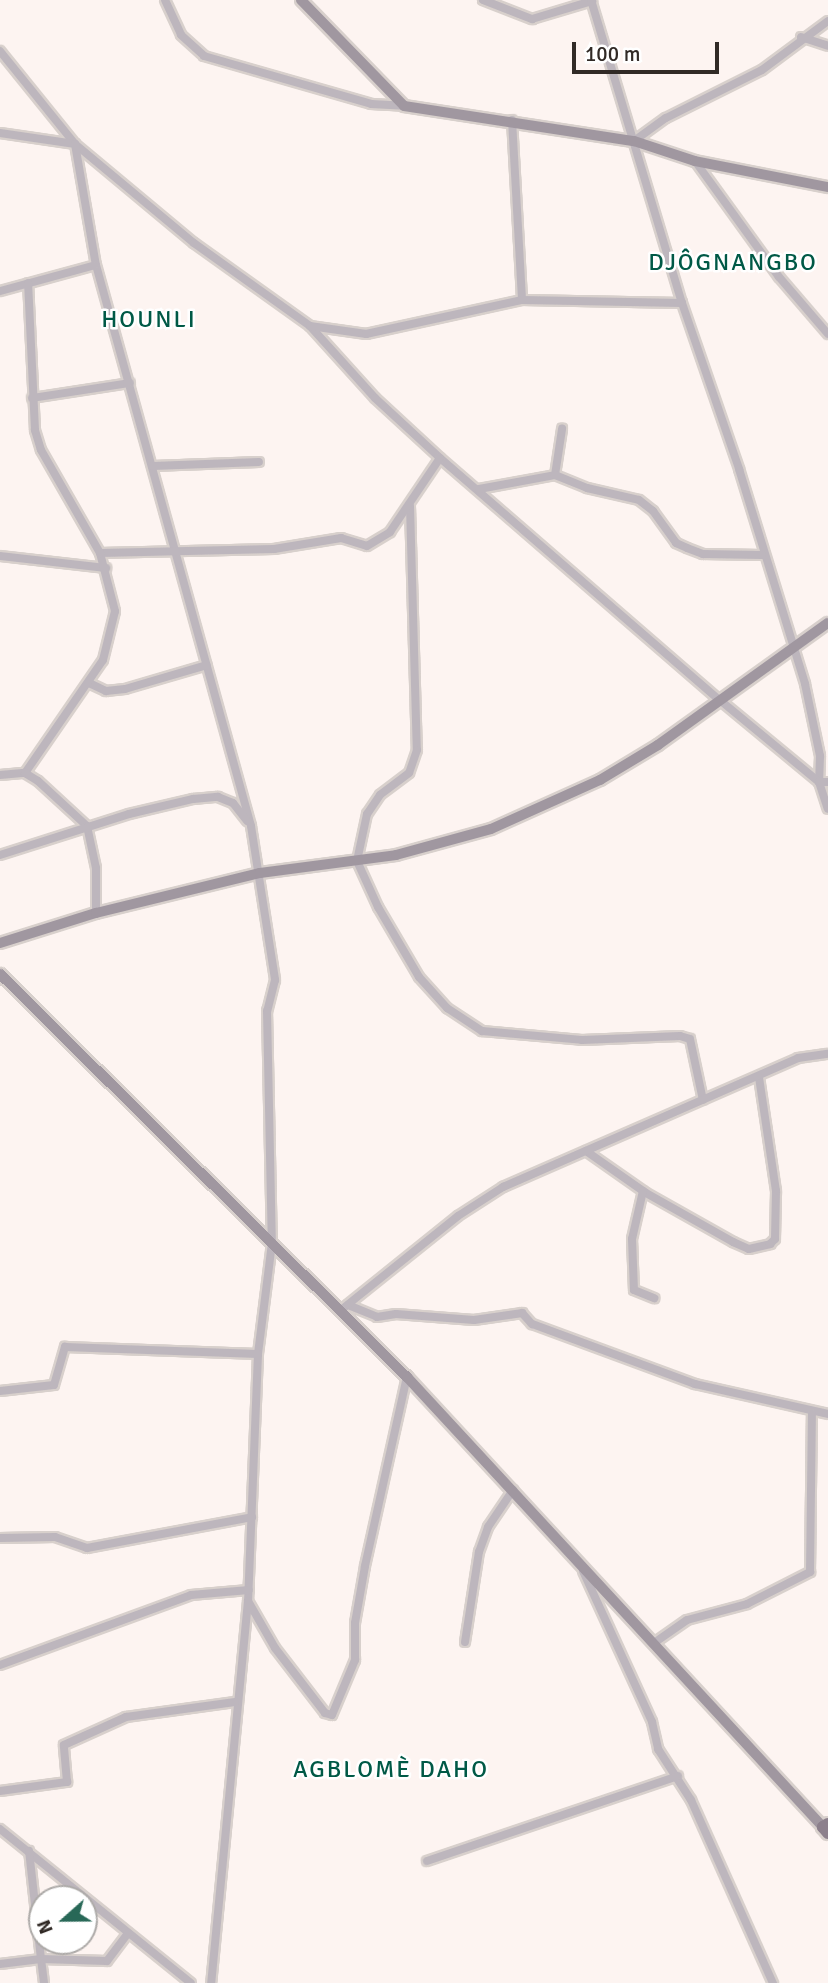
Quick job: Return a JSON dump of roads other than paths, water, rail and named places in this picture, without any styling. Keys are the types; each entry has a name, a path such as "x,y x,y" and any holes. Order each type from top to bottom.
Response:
{"street":[{"path":"165,0 181,35 204,56 371,104 512,120 634,141 695,161 828,187"},
{"path":"302,0 404,106"},
{"path":"483,0 532,19 592,0 682,303 739,469 762,555 815,722 828,809"},
{"path":"634,141 666,118 762,70 801,37 828,21"},
{"path":"801,37 828,46"},
{"path":"0,51 75,144 194,243 310,326 375,398 440,458 721,701 824,782"},
{"path":"512,120 522,300"},
{"path":"0,133 75,144"},
{"path":"75,144 96,265 251,826 275,980 267,1011 272,1243 258,1354 249,1590 235,1702 211,1983"},
{"path":"695,161 828,334"},
{"path":"0,291 96,265"},
{"path":"24,773 89,683 103,660 114,628 113,594 100,553 41,450 32,398 28,283"},
{"path":"310,326 338,334 366,334 522,300 682,303"},
{"path":"32,398 130,383"},
{"path":"555,475 562,429"},
{"path":"100,553 274,549 341,538 367,546 390,532 410,506 420,483 440,458"},
{"path":"153,466 260,462"},
{"path":"479,489 555,475 587,488 639,500 653,510 676,543 687,548 703,554 762,555"},
{"path":"410,506 417,750 409,773 370,805 357,861 395,941 419,977 447,1008 482,1031 582,1040 680,1036 690,1039 703,1100"},
{"path":"0,556 106,568"},
{"path":"0,943 96,913 260,873 357,861 491,829 541,808 646,752 828,623"},
{"path":"89,683 106,691 125,689 207,665"},
{"path":"0,775 24,773 53,790 87,826 96,868 96,913"},
{"path":"0,855 87,826 193,799 218,797 233,803 251,826"},
{"path":"0,974 272,1243 345,1308 826,1828"},
{"path":"345,1308 492,1194 798,1058 828,1054"},
{"path":"586,1152 643,1191 749,1249 770,1244 775,1239 776,1191 760,1077"},
{"path":"643,1191 632,1239 634,1290 654,1298"},
{"path":"345,1308 377,1317 396,1314 474,1320 522,1313 532,1324 695,1384 828,1415"},
{"path":"0,1391 54,1385 65,1347 258,1354"},
{"path":"248,1601 275,1648 325,1713 332,1715 355,1660 355,1623 365,1566 407,1377"},
{"path":"654,1643 687,1620 747,1604 810,1572 812,1413"},
{"path":"465,1642 479,1552 488,1527 513,1490"},
{"path":"0,1538 55,1537 87,1548 252,1517"},
{"path":"578,1560 652,1722 658,1749 678,1776 774,1983"},
{"path":"0,1665 191,1595 249,1590"},
{"path":"0,1791 67,1782 64,1745 126,1717 235,1702"},
{"path":"427,1861 678,1776"},
{"path":"0,1829 189,1982"},
{"path":"29,1851 44,1983"},
{"path":"0,1964 41,1959 107,1961 128,1933"}],"district":[{"name":"DJÔGNANGBO","path":"733,263"},
{"name":"HOUNLI","path":"149,320"},
{"name":"AGBLOMÈ DAHO","path":"391,1770"}]}
